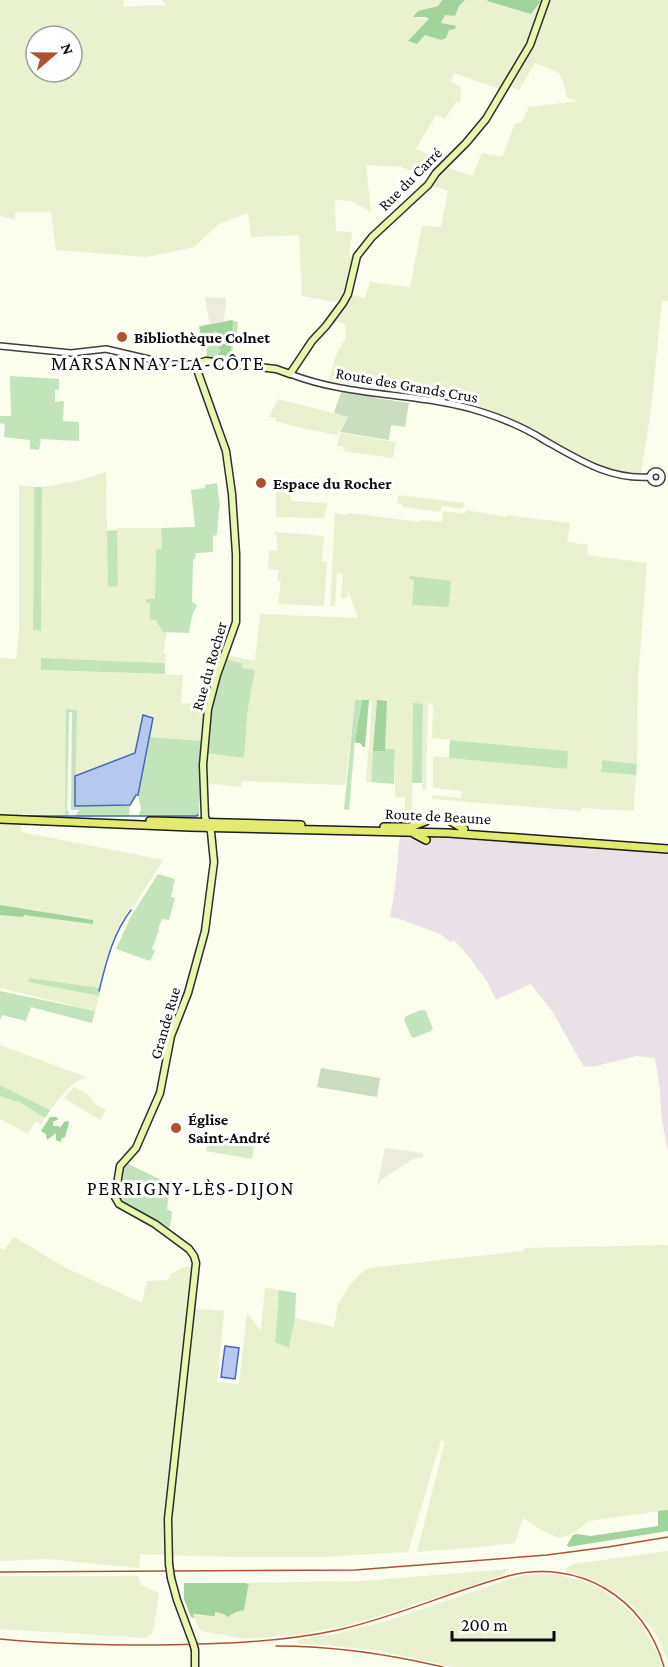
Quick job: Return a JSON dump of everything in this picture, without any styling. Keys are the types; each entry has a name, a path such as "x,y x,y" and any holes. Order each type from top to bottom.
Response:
{"main road":[{"name":"Rue du Carré","path":"290,374 348,294 357,256 372,237 428,184 436,172 466,143 486,119 530,45 546,0"},
{"path":"195,364 215,362 284,370 290,374"},
{"name":"Rue du Rocher","path":"195,364 224,446 231,488 236,554 236,622 217,675 208,709 203,765 205,817 213,843"},
{"name":"Route de Beaune","path":"0,819 100,823 153,820 208,824 410,829 668,847"},
{"path":"447,819 461,832 447,840"},
{"path":"426,821 410,829 426,840"},
{"name":"Grande Rue","path":"195,1665 194,1647 171,1578 168,1519 194,1290 195,1259 189,1249 155,1224 122,1207 116,1201 115,1193 119,1169 136,1148 157,1101 171,1036 188,993 202,943 214,866 213,843"}],"street":[{"path":"0,346 71,353 106,349 170,364 195,364"},
{"name":"Route des Grands Crus","path":"290,374 334,386 451,404 480,411 531,432 594,468 625,477 650,477 656,471 665,478"}],"shaded area":[{"path":"205,297 226,298 224,321 210,324"},
{"path":"400,836 533,842 668,853 668,1153 655,1058 637,1056 584,1067 552,1011 531,984 496,1000 488,983 454,940 451,942 440,934 390,917"},
{"path":"385,1148 423,1153 423,1157 413,1159 381,1180 377,1186"}],"green space":[{"path":"0,0 123,0 124,7 161,5 167,7 162,0 442,0 438,6 418,11 414,17 429,19 425,35 441,40 446,38 448,30 456,27 441,24 445,15 455,16 459,6 465,0 488,0 531,14 541,2 537,0 668,0 668,301 662,301 651,409 641,473 631,474 597,465 514,420 477,405 329,381 335,357 346,337 345,324 333,320 349,295 365,298 370,282 410,287 422,226 441,227 448,191 430,185 445,167 472,176 482,153 502,157 515,124 522,122 529,107 578,101 567,98 559,73 535,63 519,90 507,86 499,89 454,73 451,81 461,88 460,103 456,102 445,119 436,115 416,149 444,160 434,170 408,170 402,167 366,165 371,212 352,201 335,200 336,231 352,232 349,257 355,258 347,290 341,303 302,296 299,235 251,237 248,213 219,224 194,247 147,257 56,250 51,212 15,212 15,220 0,216"},
{"path":"442,0 465,0 459,6 455,16 445,15 441,23 456,26 455,29 449,30 446,38 441,40 425,35 417,44 408,41 429,19 413,17 418,11 438,6"},
{"path":"488,0 537,0 541,1 531,14"},
{"path":"230,320 238,322 237,334 233,340 232,362 207,359 206,347 201,349 199,326"},
{"path":"233,320 230,360 219,359 218,355 221,351 219,348 225,341 215,330 213,334 217,337 212,346 202,347 200,327"},
{"path":"10,376 59,379 59,389 55,390 55,402 64,401 63,421 79,422 79,441 41,439 39,450 30,449 30,440 4,437 5,424 0,423 0,416 11,416"},
{"path":"342,389 376,395 375,398 409,403 405,427 391,425 389,440 340,432 348,417 334,413"},
{"path":"278,399 348,417 337,435 302,428 275,421 276,418 269,417"},
{"path":"340,433 396,442 393,458 343,451 344,447 337,446"},
{"path":"106,472 108,586 118,586 117,528 161,528 162,550 156,550 155,599 147,603 150,603 163,632 167,632 163,653 166,654 165,663 42,658 41,670 183,675 181,703 206,704 202,741 150,737 153,718 135,753 75,776 77,710 66,709 65,816 22,814 21,832 163,860 120,923 107,957 101,988 29,978 28,982 99,996 95,1011 0,988 0,658 16,659 19,631 19,485 34,487 33,630 41,630 42,487 81,480"},
{"path":"217,483 220,508 217,535 213,536 213,552 196,553 193,560 192,602 197,605 189,633 163,632 156,620 150,620 150,603 146,603 146,599 155,599 156,550 162,549 161,528 195,527 191,490"},
{"path":"34,487 42,487 41,631 33,630"},
{"path":"276,488 291,489 291,501 327,503 324,518 276,517"},
{"path":"399,495 464,503 463,509 442,506 440,512 403,507 402,504 397,503"},
{"path":"466,510 506,517 507,515 570,523 567,542 588,545 587,555 647,563 638,678 637,764 603,760 600,772 636,775 634,811 582,808 581,811 432,799 433,795 461,798 462,791 433,788 433,756 566,769 568,751 432,738 433,706 431,703 428,703 426,790 423,790 422,783 423,704 413,704 412,820 405,820 405,797 395,797 395,749 385,749 387,701 377,701 371,782 366,782 372,701 355,700 345,785 242,781 241,787 206,783 206,753 244,758 248,708 255,670 242,668 242,663 225,659 227,655 255,661 260,614 358,618 348,591 347,598 341,598 343,574 337,573 335,606 330,606 335,513 420,522 421,520 442,522 443,511 465,514"},
{"path":"117,530 118,586 108,587 107,531"},
{"path":"274,532 324,536 322,561 327,562 324,606 278,604 281,582 277,580 279,570 268,569 269,550 277,551 277,539"},
{"path":"410,576 451,581 448,607 412,605 414,580 409,579"},
{"path":"41,658 165,663 165,674 41,670"},
{"path":"225,659 242,663 242,668 255,670 248,708 244,758 206,753 212,702"},
{"path":"355,700 362,700 355,740 349,810 344,809"},
{"path":"362,700 369,700 365,747 356,743 355,740"},
{"path":"377,700 387,701 385,751 373,751"},
{"path":"413,703 423,704 422,783 412,783"},
{"path":"66,709 77,710 75,806 130,805 129,816 75,817 79,810 71,810 72,712 69,712 67,811 69,811 68,816 65,816"},
{"path":"150,737 202,741 199,817 138,817 141,809 138,795"},
{"path":"450,740 568,751 567,769 449,758"},
{"path":"385,749 395,749 394,784 371,782 373,751 385,751"},
{"path":"602,760 637,764 636,775 600,772"},
{"path":"158,874 175,879 171,897 175,898 169,920 162,919 158,929 152,949 155,951 150,961 116,949 130,918"},
{"path":"0,905 93,920 93,924 24,915 23,917 0,915"},
{"path":"29,978 101,988 99,996 28,982"},
{"path":"0,991 95,1011 92,1023 31,1007 26,1021 2,1015 0,1020"},
{"path":"421,1010 426,1011 433,1029 413,1038 404,1019"},
{"path":"0,1045 86,1077 74,1083 64,1093 41,1124 35,1121 28,1134 0,1119"},
{"path":"321,1068 380,1078 377,1097 317,1087"},
{"path":"0,1086 50,1110 45,1118 21,1103 0,1096"},
{"path":"74,1087 90,1096 94,1103 106,1110 100,1120 64,1098"},
{"path":"50,1117 59,1119 53,1122 53,1126 60,1128 64,1122 69,1123 61,1142 56,1140 56,1133 47,1140 46,1134 41,1131"},
{"path":"209,1140 238,1145 238,1143 254,1144 252,1159 206,1151"},
{"path":"126,1163 170,1184 167,1209 172,1212 170,1228 120,1203 118,1182"},
{"path":"14,1237 66,1268 142,1303 147,1281 168,1280 171,1274 186,1266 192,1268 188,1308 224,1311 217,1382 239,1384 247,1313 261,1331 265,1288 279,1290 275,1341 289,1348 295,1318 334,1327 338,1304 350,1285 369,1268 524,1251 524,1248 668,1245 668,1510 588,1521 576,1532 559,1538 523,1518 515,1543 417,1552 445,1442 441,1440 408,1552 323,1557 140,1554 139,1568 47,1559 0,1561 0,1248 4,1250"},
{"path":"279,1290 296,1293 295,1318 289,1348 275,1342"},
{"path":"668,1510 668,1531 568,1547 567,1545 573,1535 577,1534 591,1536 658,1526 658,1511"},
{"path":"668,1551 668,1662 651,1627 631,1604 597,1582 565,1572 573,1564"},
{"path":"509,1569 503,1575 383,1615 303,1634 246,1639 205,1632 199,1629 193,1614 200,1616 215,1612 225,1614 243,1610 248,1587 246,1583 363,1581"},
{"path":"555,1574 600,1588 631,1612 641,1624 660,1658 662,1667 454,1667 380,1651 296,1642 300,1639 336,1634 387,1621 512,1578"},
{"path":"0,1576 138,1576 141,1585 159,1593 154,1628 146,1638 0,1629"},
{"path":"184,1583 246,1583 249,1585 244,1610 227,1617 215,1612 214,1616 193,1614 194,1618 191,1617 184,1599"}],"water":[{"path":"143,715 153,718 138,795 130,805 75,806 75,776 135,753"},
{"path":"225,1346 239,1348 235,1379 221,1377"}],"waterway":[{"path":"20,816 198,815"},
{"path":"99,991 115,938 131,910"}],"railway":[{"path":"0,1572 355,1570 547,1555 668,1537"},
{"path":"0,1639 78,1644 156,1645 292,1638 360,1625 508,1576 534,1572 559,1573 583,1578 605,1588 625,1603 655,1642 664,1667"},
{"path":"276,1646 318,1647 360,1652 443,1667"}],"place":[{"name":"Bibliothèque Colnet","path":"122,337"},
{"name":"Espace du Rocher","path":"261,483"},
{"name":"Église Saint-André","path":"176,1128"}],"district":[{"name":"MARSANNAY-LA-CÔTE","path":"158,363"},
{"name":"PERRIGNY-LÈS-DIJON","path":"191,1188"}]}
